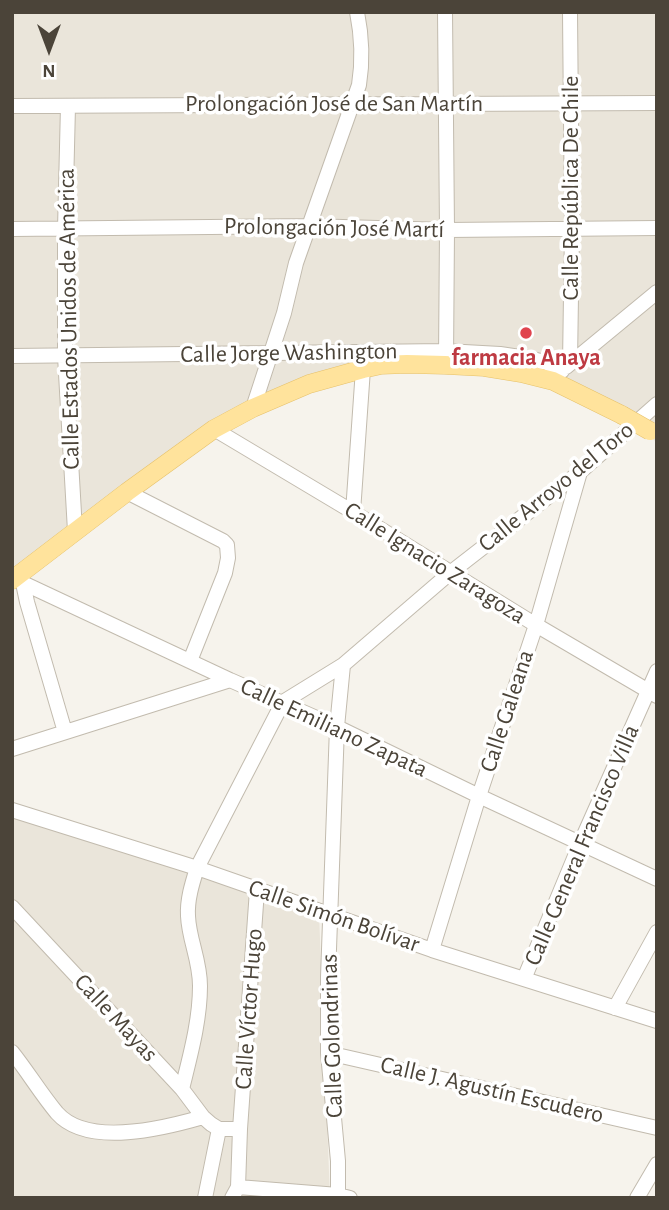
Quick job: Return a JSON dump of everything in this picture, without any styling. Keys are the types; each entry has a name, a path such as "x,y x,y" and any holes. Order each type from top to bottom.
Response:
{"main road":[{"path":"16,579 75,531 214,429 253,408 309,384 363,369 446,358 484,368 521,373 562,372 622,415 654,433"}],"street":[{"path":"253,408 308,226 359,85 363,65 356,12"},
{"path":"446,12 446,358"},
{"name":"Calle República De Chile","path":"562,372 572,228 570,12"},
{"name":"Prolongación José de San Martín","path":"12,106 657,103"},
{"name":"Calle Estados Unidos de América","path":"68,106 65,356 75,531"},
{"name":"Prolongación José Martí","path":"12,229 308,226 447,230 657,228"},
{"path":"562,372 657,292"},
{"name":"Calle Jorge Washington","path":"12,356 271,352 446,358"},
{"path":"353,512 363,369"},
{"name":"Calle Arroyo del Toro","path":"283,702 343,665 450,573 580,472 657,404"},
{"name":"Calle Ignacio Zaragoza","path":"214,429 652,694"},
{"name":"Calle Galeana","path":"432,950 479,796 536,625 580,472"},
{"path":"127,492 227,545 225,573 190,661"},
{"path":"16,579 31,615 65,732"},
{"name":"Calle Emiliano Zapata","path":"16,579 657,878"},
{"name":"Calle Golondrinas","path":"342,1197 328,1053 329,915 337,727 343,665"},
{"name":"Calle General Francisco Villa","path":"524,979 580,844 652,694 657,671"},
{"path":"12,748 230,680"},
{"path":"182,1089 190,1058 200,988 200,971 188,916 190,894 197,868 283,702"},
{"name":"Calle Simón Bolívar","path":"12,810 197,868 432,950 657,1021"},
{"name":"Calle Víctor Hugo","path":"235,1192 257,890"},
{"name":"Calle Mayas","path":"12,907 182,1089 203,1117 219,1129"},
{"path":"615,1008 657,932"},
{"name":"Calle J. Agustín Escudero","path":"328,1053 657,1128"},
{"path":"15,1061 59,1116 81,1129 96,1132 137,1132 203,1117"},
{"path":"205,1198 219,1129 240,1129"},
{"path":"637,1198 657,1164"},
{"path":"235,1192 342,1197"}],"shaded area":[{"path":"12,12 657,12 657,442 622,420 546,383 499,374 385,368 340,376 220,431 12,582"},
{"path":"12,815 319,913 330,1198 12,1198"}],"place":[{"name":"farmacia Anaya","path":"526,333"}]}
